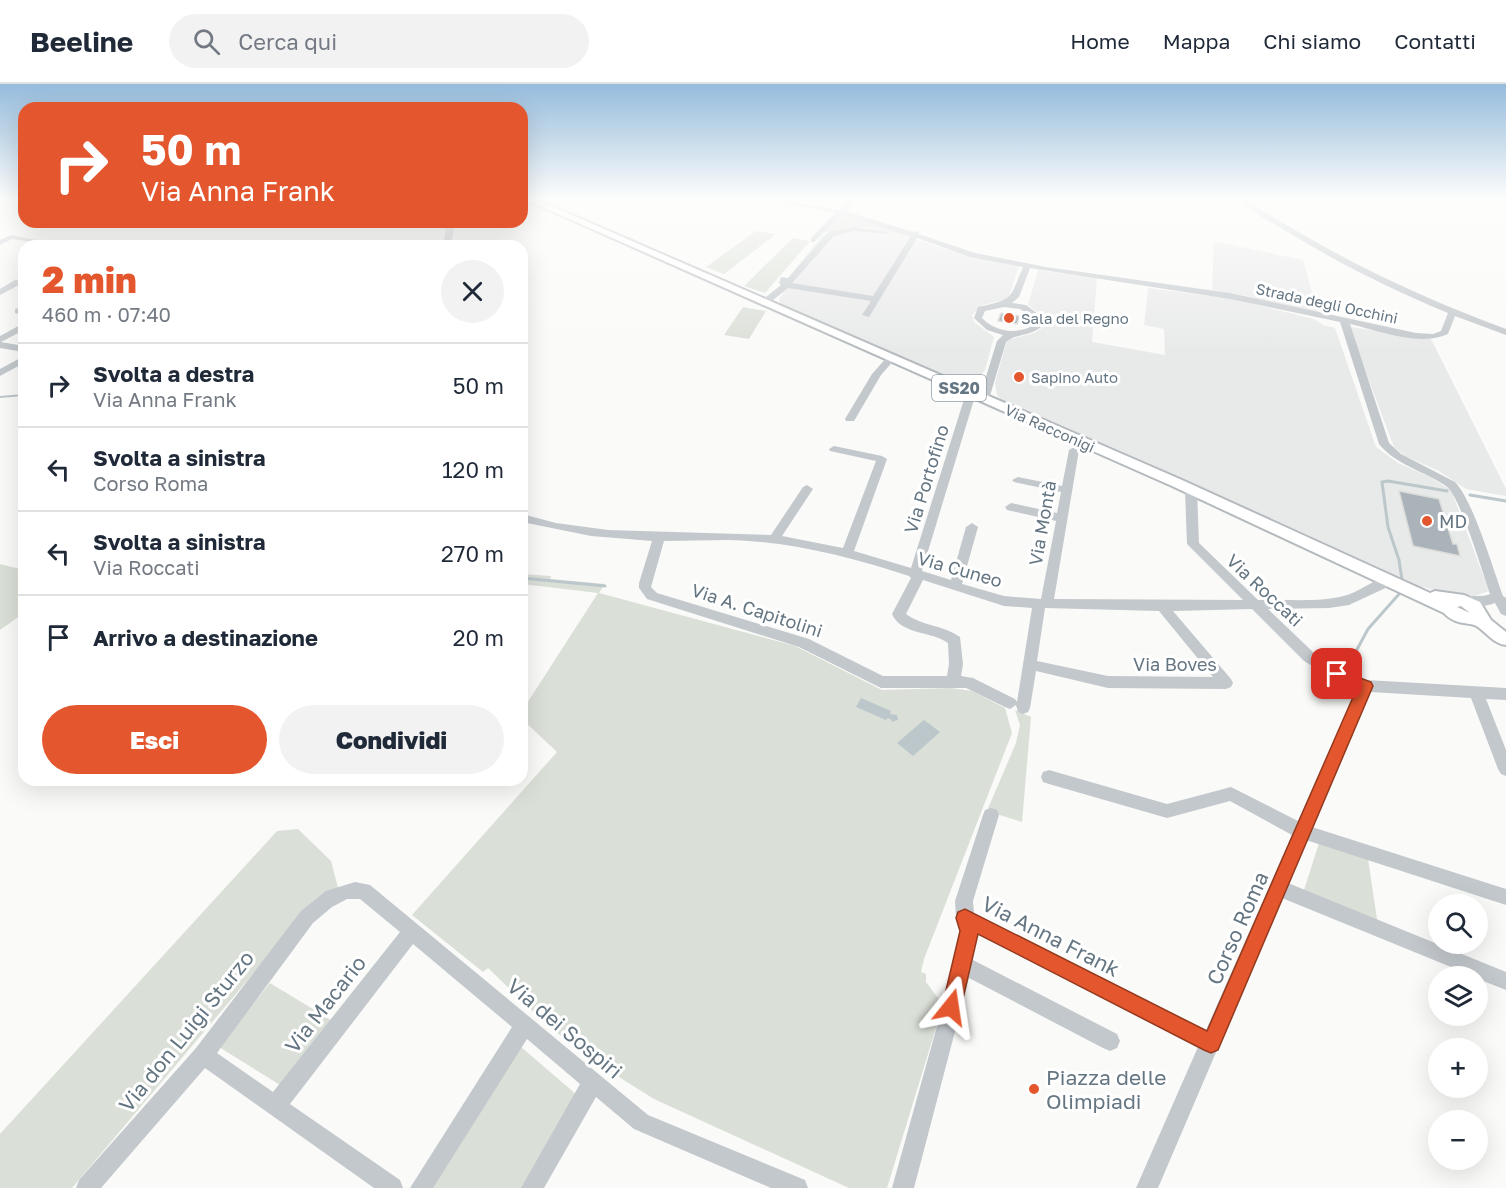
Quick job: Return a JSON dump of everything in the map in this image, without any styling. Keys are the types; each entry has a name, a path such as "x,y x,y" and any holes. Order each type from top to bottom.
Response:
{"main road":[{"name":"Via Racconigi","path":"643,250 1191,490 1408,590 1482,609"},
{"path":"1482,609 1505,639"}],"street":[{"path":"786,285 783,281 807,250"},
{"path":"764,303 786,285 817,250"},
{"path":"866,315 907,250"},
{"name":"Strada degli Occhini","path":"952,250 1027,266 1230,296 1405,334 1434,337 1445,332 1452,314"},
{"path":"1320,250 1452,314 1506,332"},
{"path":"1004,304 1015,297 1027,266"},
{"path":"0,292 18,282"},
{"path":"786,285 877,299"},
{"path":"1015,297 1023,307 1035,314 1039,322 1038,326 1028,332 1012,333 995,330 981,323 978,313 987,306 1004,304 1023,307"},
{"path":"1344,321 1382,440 1396,456 1444,479 1456,489 1482,609"},
{"path":"0,340 18,330"},
{"path":"995,330 1002,341"},
{"path":"984,399 1002,341 1012,333"},
{"path":"0,345 18,348"},
{"path":"0,355 18,348"},
{"path":"850,418 877,374 891,358"},
{"path":"0,373 18,362"},
{"name":"Via Portofino","path":"953,681 956,664 955,641 949,636 908,623 899,614 917,575 971,393"},
{"path":"834,449 882,459 847,554"},
{"name":"Via Montà","path":"1017,705 1043,603 1074,450"},
{"path":"1018,480 1066,490"},
{"path":"774,539 807,489"},
{"name":"Via Roccati","path":"1191,490 1193,544 1322,666 1365,686 1506,694"},
{"path":"1011,507 1061,518"},
{"name":"Via Cuneo","path":"528,520 540,524 608,534 659,537 742,536 800,542 1004,601 1162,606 1348,600 1390,581"},
{"path":"955,587 972,527"},
{"name":"Via A. Capitolini","path":"659,537 645,583 645,588 652,596 804,643 881,682 953,681 979,686 1017,705"},
{"path":"1456,604 1482,609 1504,604 1506,611"},
{"name":"Via Boves","path":"1029,664 1108,682 1226,683 1162,606"},
{"name":"Corso Roma","path":"1147,1188 1365,686"},
{"path":"1476,692 1506,769"},
{"path":"1049,777 1167,812 1231,794 1303,832 1506,897"},
{"name":"Via Anna Frank","path":"991,815 964,901 965,918 1211,1043"},
{"path":"1279,888 1506,981"},
{"name":"Via dei Sospiri","path":"321,903 339,893 353,889 364,891 641,1122 797,1188"},
{"name":"Via don Luigi Sturzo","path":"87,1188 203,1055 307,917 321,903"},
{"path":"903,1188 963,965 969,931 965,918"},
{"name":"Via Macario","path":"275,1106 412,931"},
{"path":"963,965 1110,1041"},
{"path":"421,1188 525,1025"},
{"path":"203,1055 392,1188"},
{"path":"532,1188 593,1082"}],"shaded area":[{"path":"730,250 756,250 724,274 706,267"},
{"path":"781,250 803,250 765,293 744,286"},
{"path":"811,250 947,250 1019,266 1008,299 983,305 972,315 974,322 994,337 985,370 972,388 780,304 779,299 787,288 786,281"},
{"path":"1214,250 1254,250 1303,260 1318,314 1237,294 1212,290"},
{"path":"1038,270 1097,278 1092,342 1165,355 1164,329 1144,325 1148,288 1233,299 1314,319 1323,325 1335,328 1376,447 1398,463 1430,477 1451,490 1489,591 1475,596 1450,594 1414,585 1004,404 997,395 995,383 1007,340 1034,333 1042,328 1044,321 1040,314 1028,305"},
{"path":"743,307 766,311 749,339 724,335"},
{"path":"1351,327 1431,339 1506,489 1506,496 1466,489 1439,471 1405,456 1394,447 1350,330"},
{"path":"0,564 18,568 18,617 0,630"},
{"path":"528,574 551,576 550,579 605,584 599,593 795,646 882,690 951,688 972,691 1005,708 1012,733 924,959 921,972 926,974 926,982 943,1005 887,1188 849,1188 654,1099 600,1065 548,1026 488,968 483,972 412,915 557,752 528,725 528,702 598,593 528,585"},
{"path":"861,698 891,711 890,714 897,715 898,720 891,722 892,720 888,718 886,720 856,707"},
{"path":"1015,710 1031,717 1022,822 987,811 1016,743 1020,725"},
{"path":"924,720 940,732 913,756 897,743"},
{"path":"298,829 331,861 338,888 317,898 72,1188 0,1188 0,1134 277,831"},
{"path":"1319,843 1368,859 1378,926 1303,893"},
{"path":"270,983 331,1020 280,1085 219,1047"},
{"path":"521,1047 577,1095 524,1188 429,1188"}],"building":[{"name":"Sala del Regno","path":"1001,313 1020,316 1017,324 998,321"},
{"name":"MD","path":"1399,491 1439,499 1453,544 1457,544 1460,556 1413,546"}],"waterway":[{"path":"0,397 18,396"},
{"path":"1402,580 1399,560 1388,527 1382,482 1388,481 1447,491"},
{"path":"1470,495 1506,501"},
{"path":"528,579 605,586"},
{"path":"1353,657 1368,629 1400,593"},
{"path":"1347,673 1353,655"}],"place":[{"name":"Sala del Regno","path":"1009,318"},
{"name":"Sapino Auto","path":"1019,377"},
{"name":"MD","path":"1427,521"},
{"name":"Piazza delle Olimpiadi","path":"1034,1089"}],"route":[{"path":"951,1007 963,965 969,931 965,918 1211,1043 1365,686 1337,674"}]}
